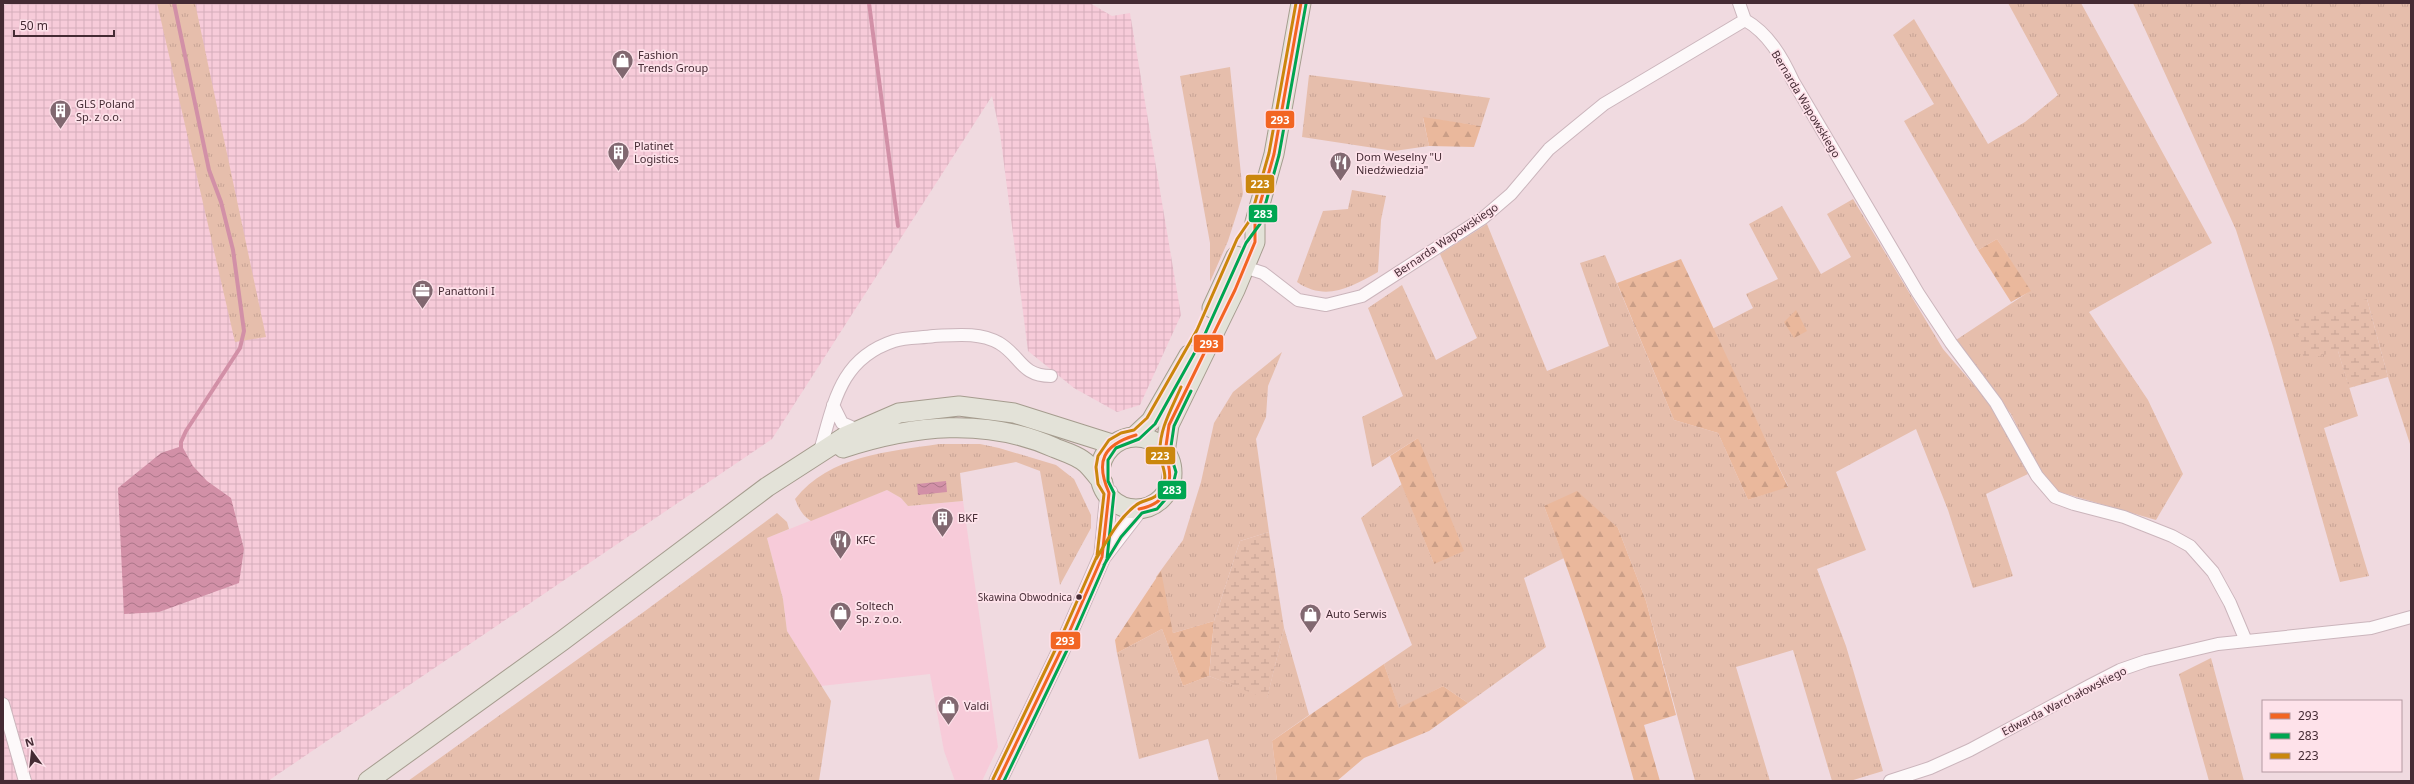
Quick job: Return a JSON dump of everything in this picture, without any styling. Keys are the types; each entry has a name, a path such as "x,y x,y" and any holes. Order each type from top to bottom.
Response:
{"main road":[{"path":"815,456 864,441 904,432 957,426 990,428 1041,441 1077,458 1087,464 1106,488 1114,501 1122,505 1138,509 1154,505 1167,491 1171,472 1165,452 1169,425 1203,354 1239,265 1242,241 1255,222 1274,154 1301,3"},
{"path":"1102,557 1106,488 1101,467 1103,458 1112,444 1123,438 1136,435 1151,421 1239,265"},
{"path":"368,781 511,679 767,487 858,430 899,413 959,406 1014,413 1112,444"},
{"path":"1136,435 1153,442 1165,452"},
{"path":"998,781 1064,644 1102,557 1138,509"}],"street":[{"path":"1739,3 1745,20"},
{"name":"Bernarda Wapowskiego","path":"1239,265 1263,273 1298,300 1326,305 1362,296 1483,218 1511,194 1549,149 1604,104 1745,20 1758,27 1784,62 1793,81 1918,293 1951,343 1996,403 2037,476 2055,497 2074,504 2124,517 2172,536 2190,546 2213,572 2230,602 2246,641"},
{"path":"815,456 846,374 856,362 868,353 895,340 976,335 999,343 1015,356 1024,369 1039,376 1051,376"},
{"path":"833,405 842,423 858,430"},
{"name":"Edwarda Warchałowskiego","path":"1890,781 1930,768 1970,750 2120,670 2146,661 2197,649 2246,641 2372,628 2411,617"},
{"path":"3,704 25,781"}],"shaded area":[{"path":"20,3 1090,3 1112,16 1130,13 1181,315 1140,405 1117,412 1074,388 1028,351 1000,133 992,96 772,439 268,781 3,781 3,5"},
{"path":"887,490 901,498 908,506 963,501 998,747 982,781 955,781 944,751 930,674 821,686 787,631 783,599 767,538"}],"green space":[{"path":"157,3 195,3 266,337 235,342"},
{"path":"2008,3 2081,3 2212,243 2089,312 2148,400 2183,474 2156,520 2056,491 2038,469 2011,414 1953,342 2030,291 1997,239 1978,250 1904,121 1934,104 1893,35 1914,19 1988,144 2025,122 2058,95"},
{"path":"2133,3 2411,3 2411,447 2388,377 2367,299 2338,351 2358,416 2324,428 2369,576 2340,582 2273,346 2236,230"},
{"path":"1230,67 1243,194 1228,241 1210,282 1210,243 1180,76"},
{"path":"1309,75 1490,98 1481,126 1423,118 1429,146 1394,151 1302,137"},
{"path":"1423,117 1481,126 1474,147 1429,146"},
{"path":"1352,190 1386,196 1381,220 1378,272 1358,283 1338,290 1328,292 1308,288 1297,282 1323,211 1348,209"},
{"path":"1853,199 1943,349 1991,405 2028,474 1986,494 2013,576 1973,588 1948,510 1916,429 1836,472 1866,550 1817,569 1846,646 1883,771 1850,781 1832,781 1793,650 1736,667 1770,781 1695,781 1646,601 1618,528 1544,506 1564,558 1524,578 1546,647 1468,703 1443,686 1399,709 1384,664 1412,645 1361,518 1402,484 1434,564 1418,438 1372,467 1362,417 1403,396 1368,308 1402,285 1436,360 1477,338 1440,254 1487,224 1547,371 1609,346 1580,263 1605,255 1674,420 1718,433 1748,500 1788,486 1712,329 1753,308 1746,294 1778,279 1749,224 1782,206 1821,274 1851,257 1827,214"},
{"path":"1997,239 2031,291 2011,302 1978,250"},
{"path":"1681,259 1788,487 1748,500 1718,433 1674,420 1617,283"},
{"path":"2367,299 2388,377 2349,388 2338,351 2304,360 2295,319"},
{"path":"1796,310 1807,331 1794,338 1784,322"},
{"path":"1282,352 1268,386 1266,417 1256,439 1269,532 1240,541 1214,621 1173,633 1156,577 1183,540 1201,482 1214,423 1233,392"},
{"path":"1418,438 1464,551 1434,564 1390,456"},
{"path":"939,444 980,444 999,448 1056,465 1074,479 1091,515 1091,528 1060,585 1040,471 1016,462 960,473 963,501 908,506 901,498 887,490 811,521 801,512 795,499 809,484 842,464 880,453"},
{"path":"1577,491 1618,528 1646,601 1676,715 1644,725 1660,781 1634,781 1592,642 1544,506"},
{"path":"777,513 787,522 789,529 767,538 783,599 787,631 831,701 819,781 408,781 645,611"},
{"path":"1269,532 1284,628 1267,699 1209,676 1214,621 1240,541"},
{"path":"1161,571 1173,633 1214,621 1209,676 1183,686 1162,629 1117,653 1115,640"},
{"path":"1284,628 1309,715 1272,741 1277,781 1219,781 1208,739 1139,759 1117,653 1162,629 1183,686 1209,676 1267,698"},
{"path":"2211,658 2244,781 2209,781 2179,674"},
{"path":"1384,664 1399,708 1443,686 1468,703 1429,731 1364,758 1337,781 1277,781 1272,741"}],"water":[{"path":"182,446 193,466 207,481 231,498 244,549 239,583 159,612 124,614 118,488 161,453"},
{"path":"946,481 947,492 918,495 917,484"}],"waterway":[{"path":"174,3 209,170 221,202 233,250 244,331 240,348 186,431 181,442 181,450"},
{"path":"869,3 898,226"}],"transit line":[{"name":"223","path":"993,779 1059,642 1097,556 1104,494 1098,484 1096,467 1098,456 1109,440 1121,433 1134,430 1147,418 1197,330 1237,239 1250,220 1269,153 1296,3"},
{"name":"293","path":"1165,453 1169,425 1235,290 1255,242 1255,222 1274,154 1301,3"},
{"name":"283","path":"1004,781 1069,646 1107,559 1114,493 1108,481 1108,460 1116,448 1139,439 1155,424 1205,334 1246,243 1260,224 1279,155 1306,4"},
{"name":"223","path":"1096,559 1123,517 1138,504 1157,496 1162,488 1165,475 1160,453 1160,444 1164,427 1181,387"},
{"name":"283","path":"1104,565 1121,537 1142,513 1157,509 1171,493 1176,472 1170,453 1174,426 1191,391"},
{"name":"293","path":"1109,493 1103,472 1105,456 1109,449 1116,444 1136,435"},
{"name":"293","path":"1139,509 1158,502 1167,489 1170,472 1165,453"},
{"name":"293","path":"998,781 1064,644 1102,557 1109,493"}],"place":[{"name":"Fashion Trends Group","path":"623,80"},
{"name":"GLS Poland Sp. z o.o.","path":"60,130"},
{"name":"Platinet Logistics","path":"619,172"},
{"name":"Dom Weselny \"U Niedźwiedzia\"","path":"1341,182"},
{"name":"Panattoni I","path":"423,310"},
{"name":"BKF","path":"943,538"},
{"name":"KFC","path":"840,560"},
{"name":"Skawina Obwodnica","path":"1079,597"},
{"name":"Soltech Sp. z o.o.","path":"841,632"},
{"name":"Auto Serwis","path":"1311,634"},
{"name":"Valdi","path":"949,726"}]}
